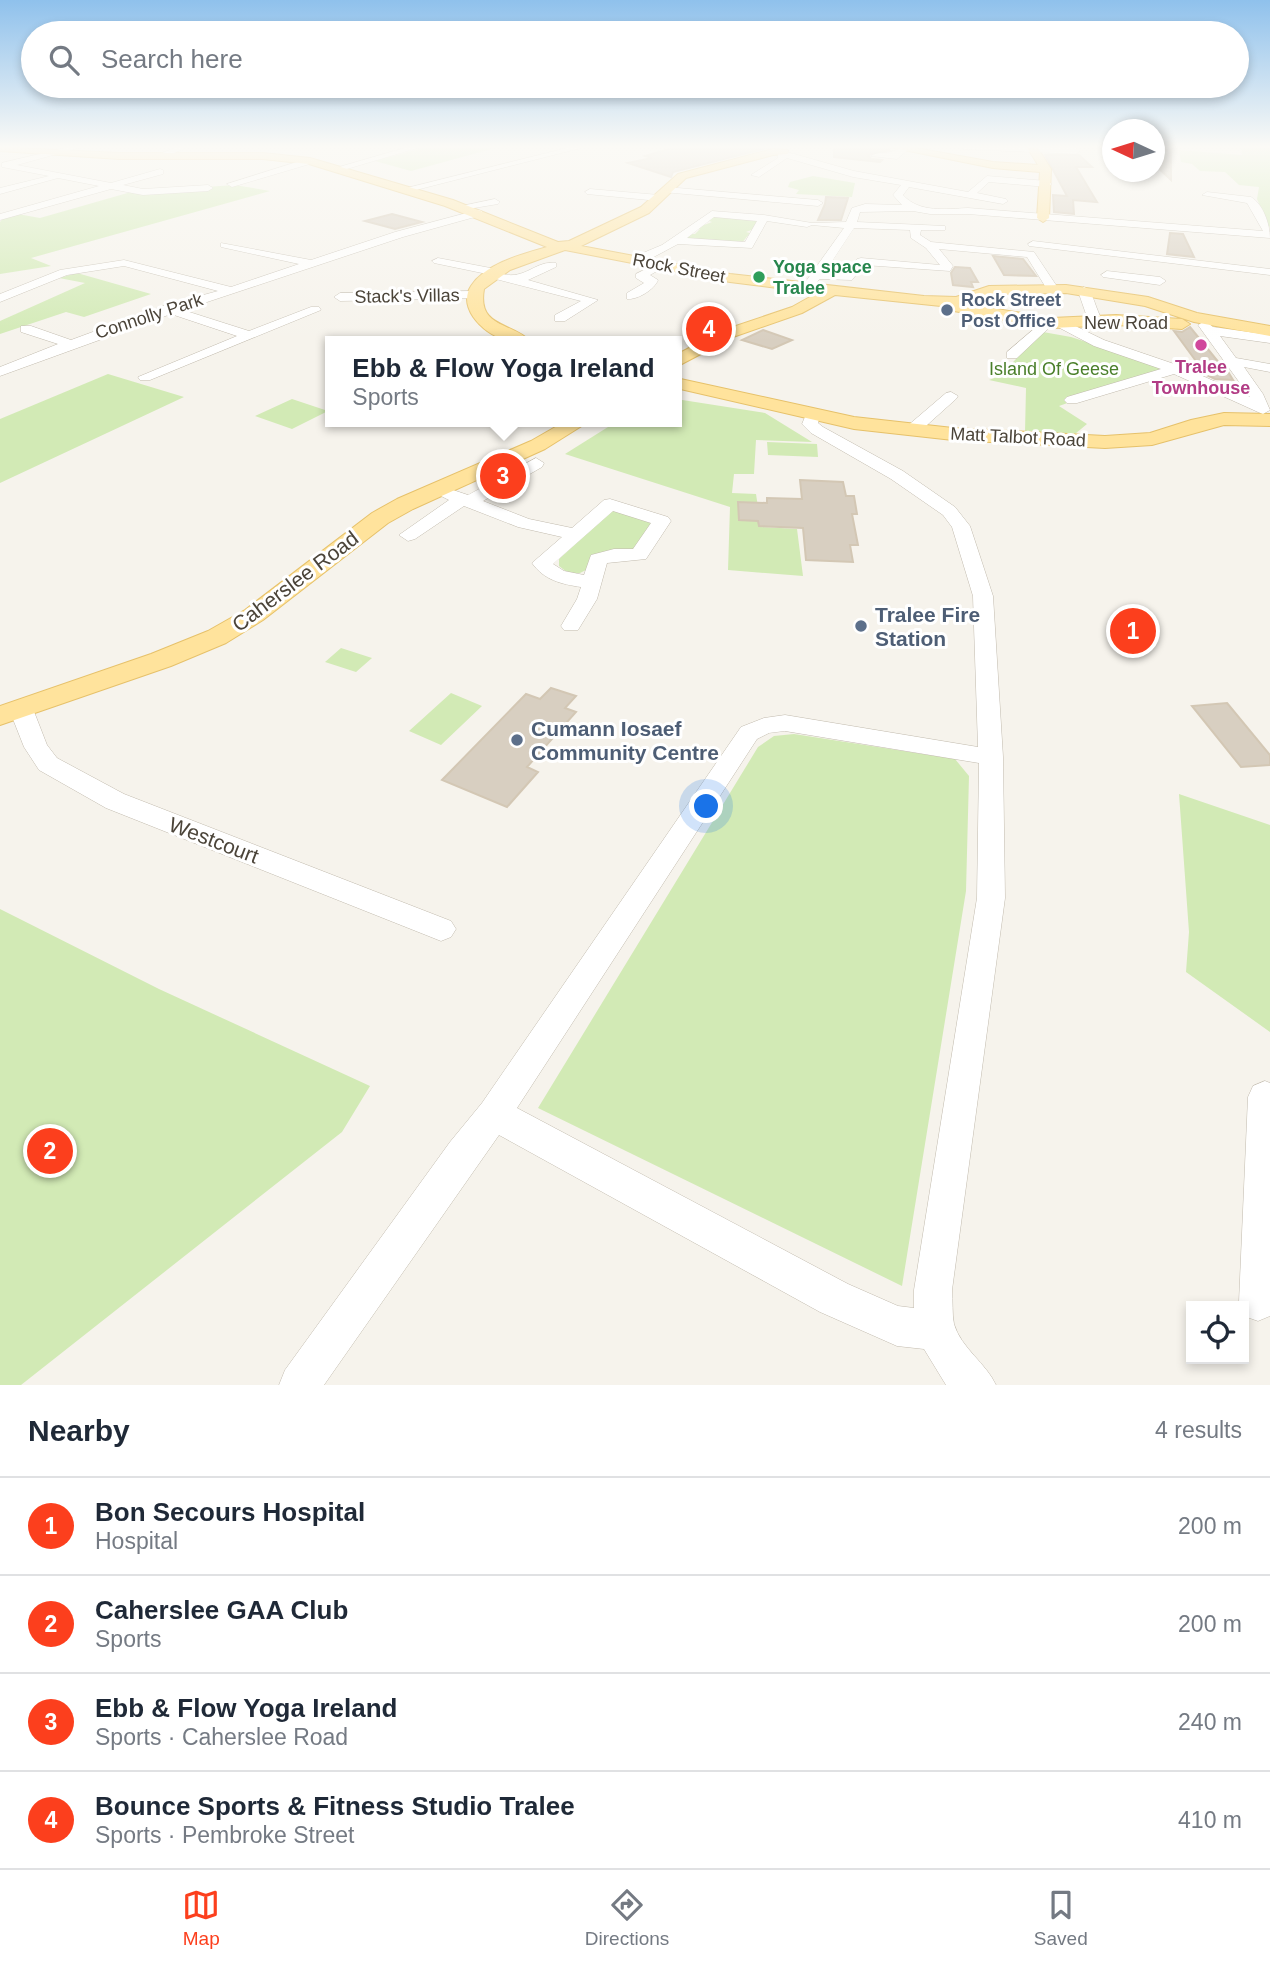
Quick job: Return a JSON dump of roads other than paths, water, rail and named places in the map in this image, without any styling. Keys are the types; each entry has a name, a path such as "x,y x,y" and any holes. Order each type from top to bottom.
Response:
{"main road":[{"name":"Rock Street","path":"478,212 563,245 635,260 730,278 812,281 832,290 962,304 1050,324"},
{"path":"513,336 486,322 479,313 474,295 482,282 494,273 641,212"},
{"path":"962,304 989,290 1052,288 1103,294 1162,292 1203,324"},
{"path":"682,359 727,334 797,310 832,290"},
{"name":"New Road","path":"1050,324 1097,320 1203,324 1270,331"},
{"name":"Matt Talbot Road","path":"682,386 812,415 911,431 1105,442 1152,439 1198,424 1224,419 1259,406"},
{"name":"Caherslee Road","path":"10,712 217,638 254,615 380,518 457,497 569,427"}],"street":[{"path":"0,217 18,212"},
{"name":"Connolly Park","path":"0,372 68,343 167,309 387,236 478,212"},
{"path":"812,281 851,226 857,212"},
{"path":"901,227 904,212"},
{"path":"909,212 934,219 953,245"},
{"path":"635,260 678,241 712,214 811,224 916,227 934,219 965,212"},
{"path":"984,212 1043,214 1102,222 1270,235"},
{"path":"1038,212 1043,214"},
{"path":"1252,212 1270,235"},
{"path":"1031,251 1042,235 1043,214"},
{"path":"678,241 748,246 764,218"},
{"path":"812,281 848,278 861,261 946,269 947,266 928,245 915,236 916,227"},
{"path":"387,236 403,241"},
{"path":"225,245 304,265 319,272"},
{"path":"517,281 563,245"},
{"path":"928,245 1116,253 1270,272"},
{"path":"1165,260 1165,247 1174,248"},
{"path":"219,304 382,249"},
{"path":"1031,251 1061,258"},
{"path":"1031,251 1052,288"},
{"path":"1103,294 1116,253"},
{"name":"Stack's Villas","path":"438,261 494,273 592,300 560,318"},
{"name":"Connolly Park","path":"0,298 64,272 124,263 229,290"},
{"path":"631,296 651,284 648,282 652,279 640,276 662,265"},
{"path":"1108,272 1162,292"},
{"path":"1084,293 1093,317 1097,320"},
{"name":"Stack's Villas","path":"340,297 474,295"},
{"path":"167,309 251,335"},
{"path":"145,377 316,310"},
{"path":"1014,354 1050,324 1168,367 1259,406"},
{"path":"1203,324 1270,339"},
{"path":"1203,324 1231,361 1259,406"},
{"name":"Connolly Park","path":"26,329 68,343"},
{"path":"1231,361 1270,368"},
{"path":"1072,400 1168,367"},
{"path":"911,431 951,396"},
{"path":"812,415 810,424 817,430 924,492 949,511 961,526 983,596 990,757 991,898 933,1290 935,1331 967,1382"},
{"path":"408,536 457,497 536,463"},
{"path":"457,497 524,523 576,534"},
{"path":"571,626 587,598 592,582 598,559 614,555 639,555 662,521 610,505 542,563 545,569 561,576 592,582"},
{"name":"Westcourt","path":"10,712 48,764 115,801 441,929"},
{"path":"300,1385 462,1154 494,1114 749,733 764,726 785,723 990,757"},
{"path":"1258,1302 1265,1226 1265,1097"},
{"path":"494,1114 834,1298 897,1326 935,1331"}],"place":[{"name":"Yoga space Tralee","path":"759,277"},
{"name":"Rock Street Post Office","path":"947,310"},
{"name":"Bounce Sports & Fitness Studio Tralee","path":"709,329"},
{"name":"Tralee Townhouse","path":"1201,345"},
{"name":"Ebb & Flow Yoga Ireland","path":"503,476"},
{"name":"Tralee Fire Station","path":"861,626"},
{"name":"Bon Secours Hospital","path":"1133,631"},
{"name":"Cumann Iosaef Community Centre","path":"517,740"},
{"name":"Caherslee GAA Club","path":"50,1151"}],"park label":[{"name":"Island Of Geese","path":"1054,369"}]}
